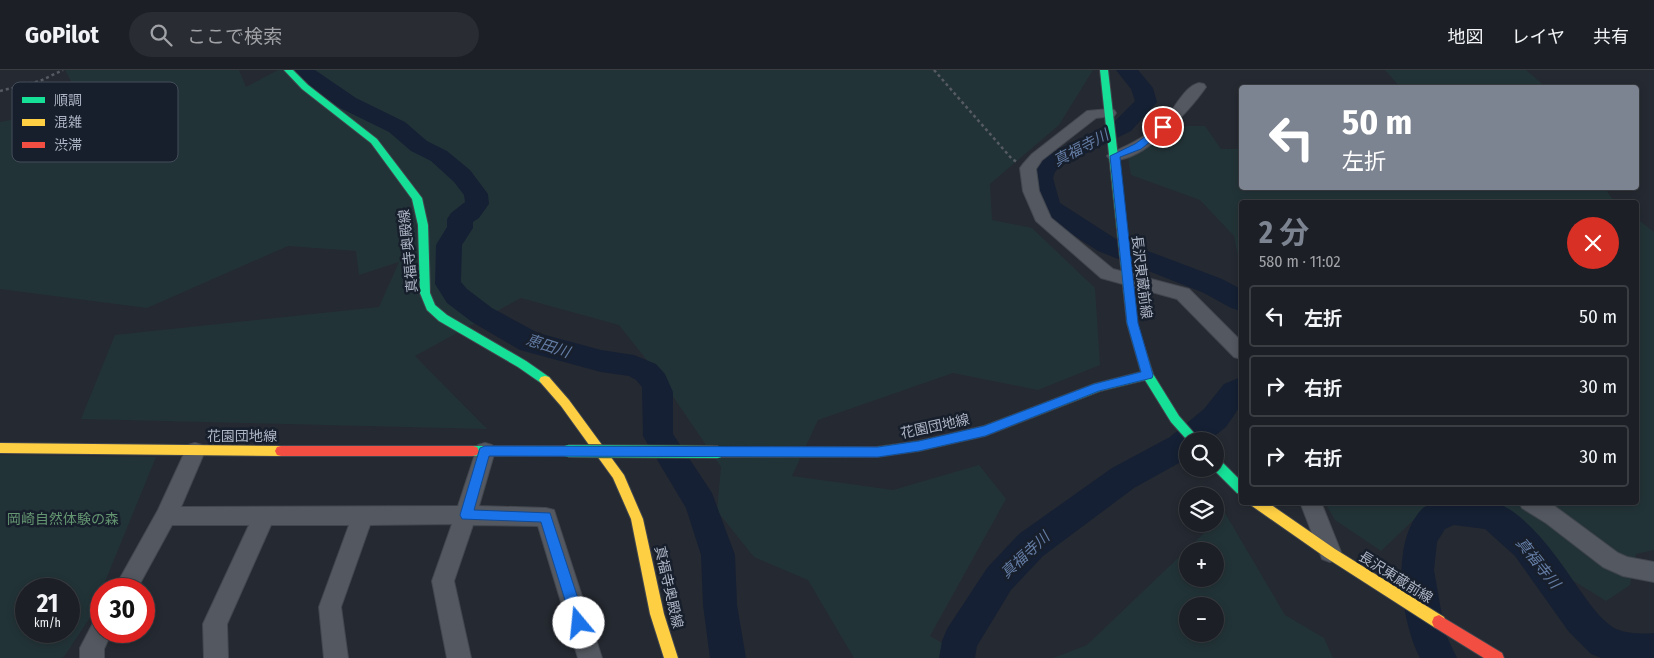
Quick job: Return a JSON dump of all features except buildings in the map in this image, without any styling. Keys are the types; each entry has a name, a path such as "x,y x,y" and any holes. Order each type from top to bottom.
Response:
{"street":[{"name":"真福寺奥殿線","path":"288,70 305,87 374,140 417,198 423,225 425,293 431,307 443,318 515,360 544,380 565,403 618,475 637,518 657,614 671,658"},
{"name":"長沢東蔵前線","path":"1104,70 1132,323 1148,375 1176,419 1187,432"},
{"path":"1114,152 1138,146 1151,137 1175,117 1180,108 1198,87"},
{"path":"1109,116 1092,114 1037,157 1028,168 1031,191 1044,221 1107,274 1126,274 1183,294 1239,350"},
{"name":"花園団地線","path":"0,448 194,451 878,452 919,446 985,431 1098,387 1148,375"},
{"path":"131,578 166,516 194,451"},
{"path":"458,658 443,581 466,515 485,451"},
{"path":"1224,472 1239,487"},
{"name":"長沢東蔵前線","path":"1260,505 1330,553 1497,658"},
{"path":"1311,505 1330,553"},
{"path":"1535,505 1605,556 1623,566 1654,572"},
{"path":"336,658 330,607 363,515"},
{"path":"166,516 466,515 546,517 590,658"},
{"path":"216,658 215,624 264,516"},
{"path":"92,658 92,648 95,643"}],"path":[{"path":"36,82 63,70"},
{"path":"934,70 1012,159 1028,168"}],"green space":[{"path":"65,70 239,70 246,87 278,70 1093,70 1059,125 990,184 992,220 1032,228 1095,288 1100,365 1038,390 953,373 818,420 792,476 893,490 979,465 1006,499 930,636 968,658 854,658 808,580 754,557 717,511 721,467 657,373 619,325 521,298 415,356 487,429 81,419 115,335 379,307 399,262 359,275 356,251 288,246 147,308 0,289 0,122 12,120 12,162 178,162 178,82 71,82"},
{"path":"1385,70 1526,70 1544,85 1398,85"},
{"path":"1186,126 1205,126 1221,149 1239,149 1239,190 1606,190 1615,200 1239,200 1239,262 1234,236 1200,200 1131,175 1128,158"},
{"path":"1639,220 1654,232 1654,550 1636,554 1630,585 1606,601 1564,575 1511,514 1483,505 1639,505"},
{"name":"岡崎自然体験の森","path":"0,455 156,457 107,578 90,578 90,618 80,633 80,578 15,578 15,643 73,643 64,657 0,658"},
{"path":"1326,505 1443,505 1422,512 1381,551 1335,520"},
{"path":"1225,513 1285,615 1324,638 1333,658 1053,658 1087,645 1179,557 1179,587 1224,587 1224,542 1195,542 1205,532 1224,532"}],"waterway":[{"name":"恵田川","path":"301,70 348,103 397,127 419,146 439,156 462,176 476,194 477,204 460,219 460,228 449,245 448,284 457,296 482,315 530,342 601,361 634,366 646,372 655,382 658,392 658,436 701,503 718,555 720,605 728,658"},
{"name":"真福寺川","path":"1127,70 1142,88 1146,102 1123,126 1051,162 1046,167 1041,178 1050,208 1107,245 1213,286 1239,300"},
{"name":"真福寺川","path":"957,658 960,641 999,579 1031,545 1123,478 1181,446 1215,418 1234,392 1239,390"},
{"name":"真福寺川","path":"1439,658 1428,637 1417,570 1421,539 1433,519 1451,510 1493,516 1527,545 1581,620 1604,642 1635,652 1654,651"}],"traffic: fast":[{"path":"288,70 305,87 374,141 417,198 423,225 425,293 431,307 443,318 522,364 545,380"},
{"path":"1104,70 1132,323 1148,375 1175,419 1187,432"},
{"path":"718,452 877,452 919,446 985,431 1098,387 1148,375"},
{"path":"473,451 568,451"},
{"path":"568,451 718,452"},
{"path":"1224,472 1239,487"}],"traffic: slow":[{"path":"545,380 565,403 618,475 637,519 657,614 671,658"},
{"path":"0,448 281,451"},
{"path":"1260,505 1330,553 1439,622"}],"traffic: jam":[{"path":"281,451 473,451"},
{"path":"1439,622 1497,658"}],"route":[{"path":"579,623 546,517 466,515 485,451 878,452 919,446 985,431 1098,387 1148,375 1132,323 1122,241 1115,156 1138,146 1163,127"}]}
